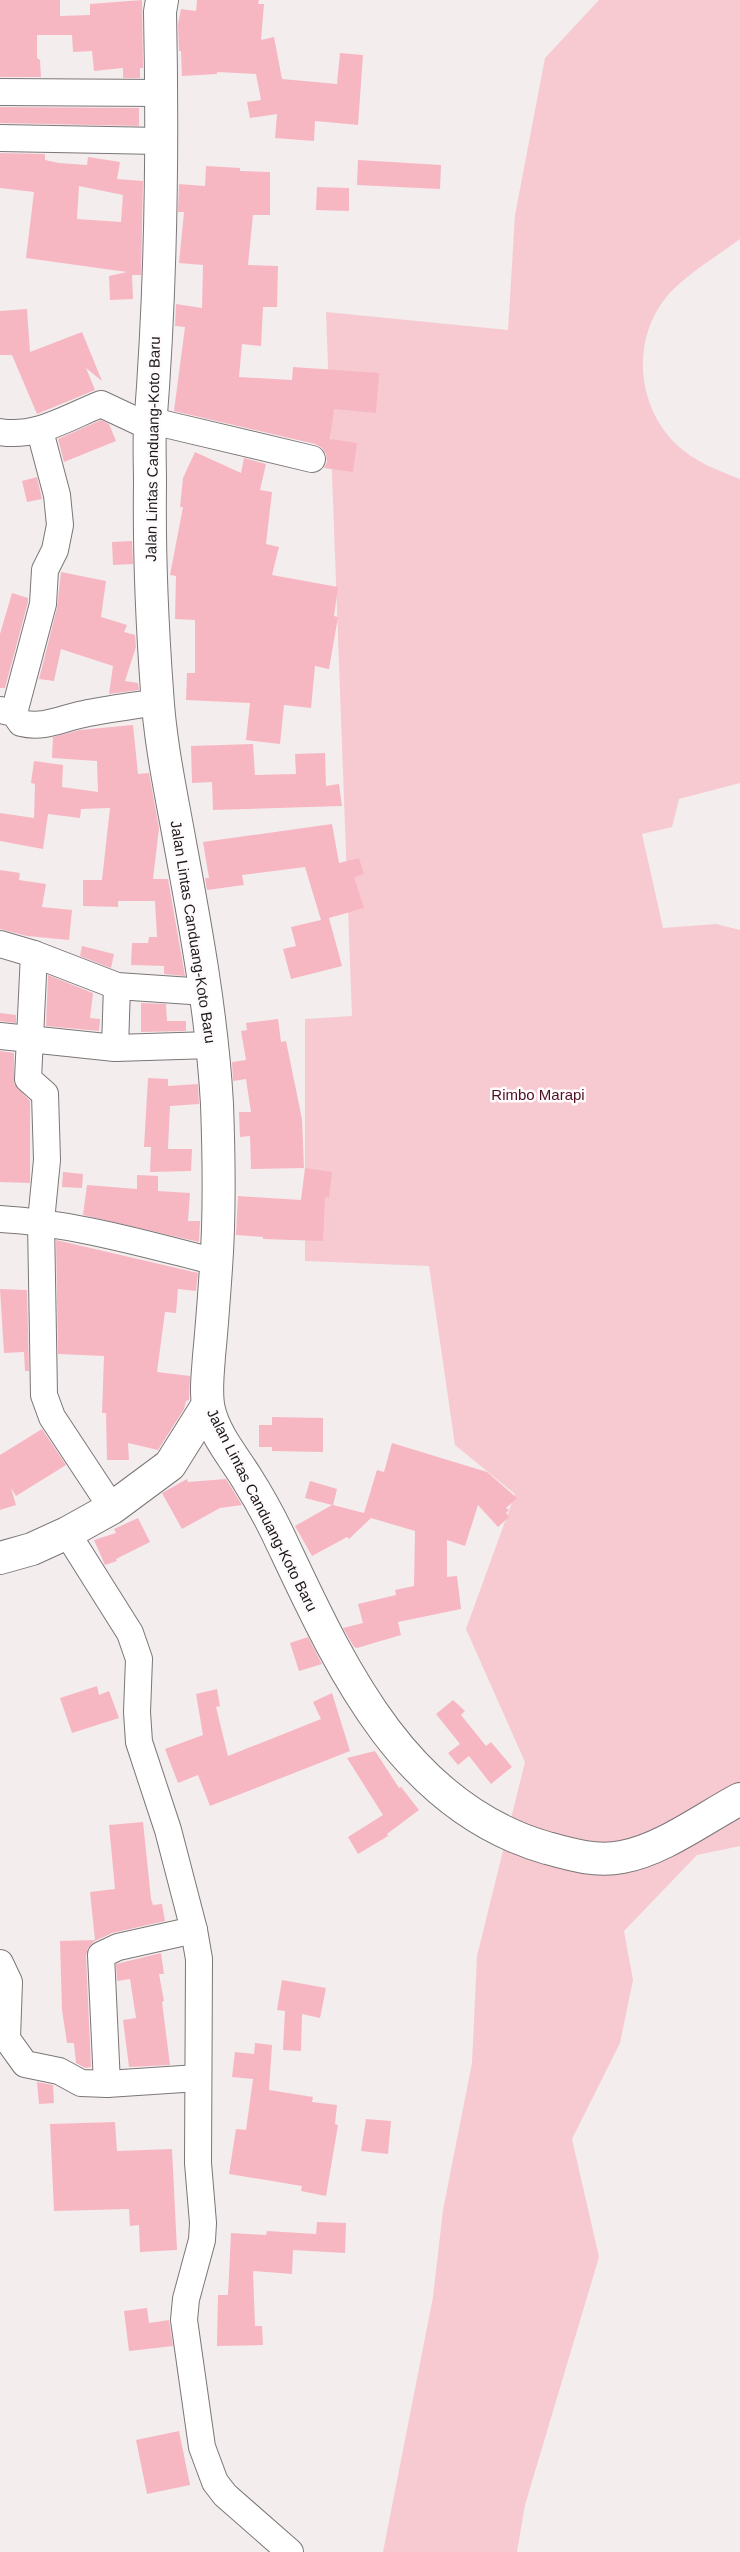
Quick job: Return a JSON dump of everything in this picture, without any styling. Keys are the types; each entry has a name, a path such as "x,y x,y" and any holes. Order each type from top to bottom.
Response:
{"main road":[{"name":"Jalan Lintas Canduang-Koto Baru","path":"162,0 160,12 161,141 151,424 151,582 157,702 166,774 206,992 217,1106 217,1262 207,1406 231,1454 254,1489 347,1675 370,1712 396,1745 425,1774 474,1815 501,1832 526,1842 584,1858 604,1859 628,1856 650,1848 740,1799"},
{"path":"0,1558 32,1549 112,1508 170,1464 207,1406"},
{"path":"170,1464 190,1458 231,1454"}],"street":[{"path":"0,92 162,93"},
{"path":"0,138 161,141"},
{"path":"0,432 10,434 40,431 101,404 151,424 312,459"},
{"path":"40,431 57,495 60,525 55,550 45,570 43,604 7,711 21,723 42,726 81,714 157,702"},
{"path":"0,944 34,954 117,986 206,992"},
{"path":"34,954 32,1039 28,1079 45,1094 47,1160 41,1221 44,1395 52,1417 112,1508"},
{"path":"116,1048 117,986"},
{"path":"0,1036 116,1048 212,1045"},
{"path":"0,1219 41,1221 217,1262"},
{"path":"67,1533 136,1646 139,1659 137,1712 141,1750 168,1830 194,1930 199,1959 198,2163 203,2223 202,2240 186,2299 184,2320 202,2447 215,2482 225,2495 290,2552"},
{"path":"107,2084 101,1955 118,1947 194,1930"},
{"path":"0,1963 9,1982 7,2039 25,2064 59,2071 81,2083 107,2084 198,2078"}],"green space":[{"name":"Rimbo Marapi","path":"599,0 740,0 740,239 693,272 668,295 656,312 648,331 643,371 646,391 653,410 663,428 676,444 698,461 740,479 740,783 679,799 672,827 642,834 663,928 716,924 740,930 740,1846 697,1855 624,1931 633,1980 620,2043 572,2139 599,2257 525,2505 517,2552 383,2552 433,2297 443,2210 472,2063 477,1956 525,1762 466,1629 515,1494 455,1445 429,1266 305,1261 305,1019 352,1016 326,312 508,330 515,215 545,58"}],"building":[{"path":"0,0 60,0 60,16 90,15 90,4 142,0 143,68 140,68 140,78 123,78 123,68 94,71 92,51 73,52 72,35 37,35 37,58 40,60 41,77 0,77"},
{"path":"197,0 259,0 258,4 264,4 261,40 274,37 282,79 337,84 340,53 363,55 358,125 315,121 314,141 275,138 277,114 250,118 247,102 261,100 256,74 217,72 217,74 182,76 178,24 181,9 196,11"},
{"path":"0,107 139,108 139,126 0,123"},
{"path":"0,153 45,154 45,160 59,163 87,165 88,157 120,162 117,179 143,181 141,275 132,275 133,299 110,300 109,276 127,272 26,258 34,192 0,188","holes":["79,186 123,195 121,222 77,219"]},
{"path":"358,160 441,165 440,189 357,185"},
{"path":"206,166 240,168 240,171 270,172 270,215 253,215 248,265 278,266 277,307 263,307 261,346 242,344 239,377 292,380 293,367 379,373 376,413 334,409 330,439 357,443 353,472 324,468 327,462 326,454 315,444 174,411 185,327 175,326 176,304 202,308 203,265 179,263 184,212 178,212 179,184 205,186"},
{"path":"317,187 349,188 349,211 316,210"},
{"path":"27,309 30,352 82,332 102,381 86,368 95,390 37,414 12,355 0,355 0,311"},
{"path":"101,420 109,424 116,441 64,462 58,439"},
{"path":"195,452 241,473 244,458 266,464 260,490 272,492 266,544 279,547 272,575 338,587 334,616 338,617 329,669 315,666 311,708 284,705 280,744 246,740 250,703 186,700 187,673 195,673 195,620 175,619 176,576 170,575 183,507 180,507 183,478"},
{"path":"37,477 42,499 27,502 22,481"},
{"path":"132,541 133,564 113,565 112,542"},
{"path":"61,572 106,581 101,617 127,625 124,632 135,635 136,647 125,681 138,683 139,690 109,694 113,666 61,649 54,681 39,679 57,608"},
{"path":"12,593 28,598 28,602 5,688 0,688 0,634"},
{"path":"133,725 138,774 149,773 159,828 153,879 168,879 185,976 164,974 164,966 131,965 132,943 148,943 149,937 157,937 155,901 118,901 118,907 83,906 83,880 102,880 110,808 81,809 80,818 48,814 43,849 0,841 0,813 34,818 35,784 31,783 34,761 63,765 62,787 98,792 97,761 52,758 53,737 80,730"},
{"path":"253,744 255,775 296,774 295,754 325,753 326,786 339,784 342,806 213,810 212,782 192,783 191,746"},
{"path":"332,824 339,863 359,858 364,874 354,877 364,908 329,918 342,966 291,979 283,949 296,946 291,927 321,920 305,867 242,875 244,885 207,890 205,878 209,878 203,842"},
{"path":"0,870 20,873 19,880 46,884 42,907 72,910 69,940 27,936 0,929"},
{"path":"82,946 114,954 111,968 80,956"},
{"path":"48,975 93,993 90,1018 100,1019 99,1031 46,1026"},
{"path":"141,1003 166,1004 167,1021 186,1021 186,1031 141,1032"},
{"path":"0,1013 16,1015 16,1023 0,1021"},
{"path":"278,1019 281,1042 286,1041 302,1119 304,1168 251,1169 250,1136 240,1137 239,1112 251,1112 246,1079 233,1081 232,1062 246,1060 241,1031 247,1030 246,1023"},
{"path":"0,1051 14,1053 14,1084 30,1101 30,1183 0,1182"},
{"path":"148,1078 168,1079 168,1086 198,1084 199,1104 170,1106 168,1149 192,1149 191,1171 150,1172 151,1147 144,1147"},
{"path":"305,1168 332,1172 329,1198 325,1197 323,1241 263,1239 263,1237 236,1235 238,1196 301,1200"},
{"path":"63,1172 83,1174 82,1188 62,1187"},
{"path":"137,1175 158,1176 158,1191 190,1193 188,1221 200,1221 199,1242 83,1215 87,1185 137,1189"},
{"path":"56,1240 198,1273 196,1291 178,1289 176,1313 165,1312 157,1372 190,1376 189,1400 186,1401 184,1409 158,1450 128,1443 129,1460 107,1460 106,1413 102,1413 104,1356 58,1354"},
{"path":"0,1289 27,1290 29,1371 25,1371 24,1352 4,1353"},
{"path":"272,1417 323,1418 323,1452 272,1451 272,1447 259,1447 259,1425 272,1425"},
{"path":"42,1429 66,1465 16,1496 11,1488 16,1505 0,1510 0,1455"},
{"path":"392,1443 487,1472 517,1498 506,1508 509,1510 506,1513 509,1517 498,1527 478,1505 465,1546 447,1540 447,1577 457,1576 461,1609 398,1622 401,1635 357,1648 354,1647 343,1628 363,1623 358,1604 396,1595 395,1590 414,1586 415,1531 371,1518 349,1539 347,1537 312,1556 295,1526 332,1505 305,1498 310,1481 337,1489 333,1505 364,1513 377,1470 384,1472"},
{"path":"187,1479 188,1482 226,1479 242,1505 220,1508 182,1529 162,1493"},
{"path":"138,1518 150,1542 116,1559 117,1561 105,1565 94,1540 116,1533 114,1529"},
{"path":"308,1637 322,1664 299,1671 290,1643"},
{"path":"97,1686 99,1695 109,1691 119,1718 72,1733 60,1698"},
{"path":"217,1689 220,1706 216,1707 228,1756 321,1719 313,1702 332,1693 350,1751 210,1806 198,1775 178,1783 165,1749 203,1735 196,1694"},
{"path":"453,1700 465,1711 461,1715 486,1746 491,1742 512,1767 491,1784 469,1756 458,1765 448,1753 460,1744 436,1714"},
{"path":"375,1751 399,1788 401,1787 419,1810 387,1834 388,1836 358,1854 348,1837 383,1815 347,1758"},
{"path":"143,1822 151,1899 153,1905 162,1904 165,1921 112,1933 95,1941 88,1948 86,1956 91,2067 85,2068 76,2063 74,2043 67,2043 62,2010 60,1941 95,1940 90,1892 115,1889 109,1825"},
{"path":"161,1953 164,1974 159,1974 170,2065 129,2067 123,2020 136,2018 130,1979 117,1981 116,1964"},
{"path":"282,1980 326,1988 320,2018 302,2014 301,2051 283,2050 285,2011 277,2010"},
{"path":"255,2043 272,2045 269,2090 313,2097 312,2102 337,2105 335,2124 338,2125 326,2196 301,2191 302,2186 229,2174 236,2129 246,2130 253,2079 232,2077 235,2052 254,2054"},
{"path":"37,2082 53,2085 54,2103 39,2104"},
{"path":"366,2119 391,2121 388,2154 361,2151"},
{"path":"115,2122 117,2151 172,2149 177,2250 140,2252 139,2225 130,2226 129,2209 54,2211 50,2124"},
{"path":"317,2222 346,2223 345,2253 293,2250 292,2274 253,2271 255,2326 262,2326 263,2345 217,2346 218,2295 228,2295 231,2233 266,2235 267,2231 316,2234"},
{"path":"147,2308 149,2323 169,2320 173,2346 129,2351 124,2311"},
{"path":"179,2431 190,2485 147,2494 136,2440"}]}
